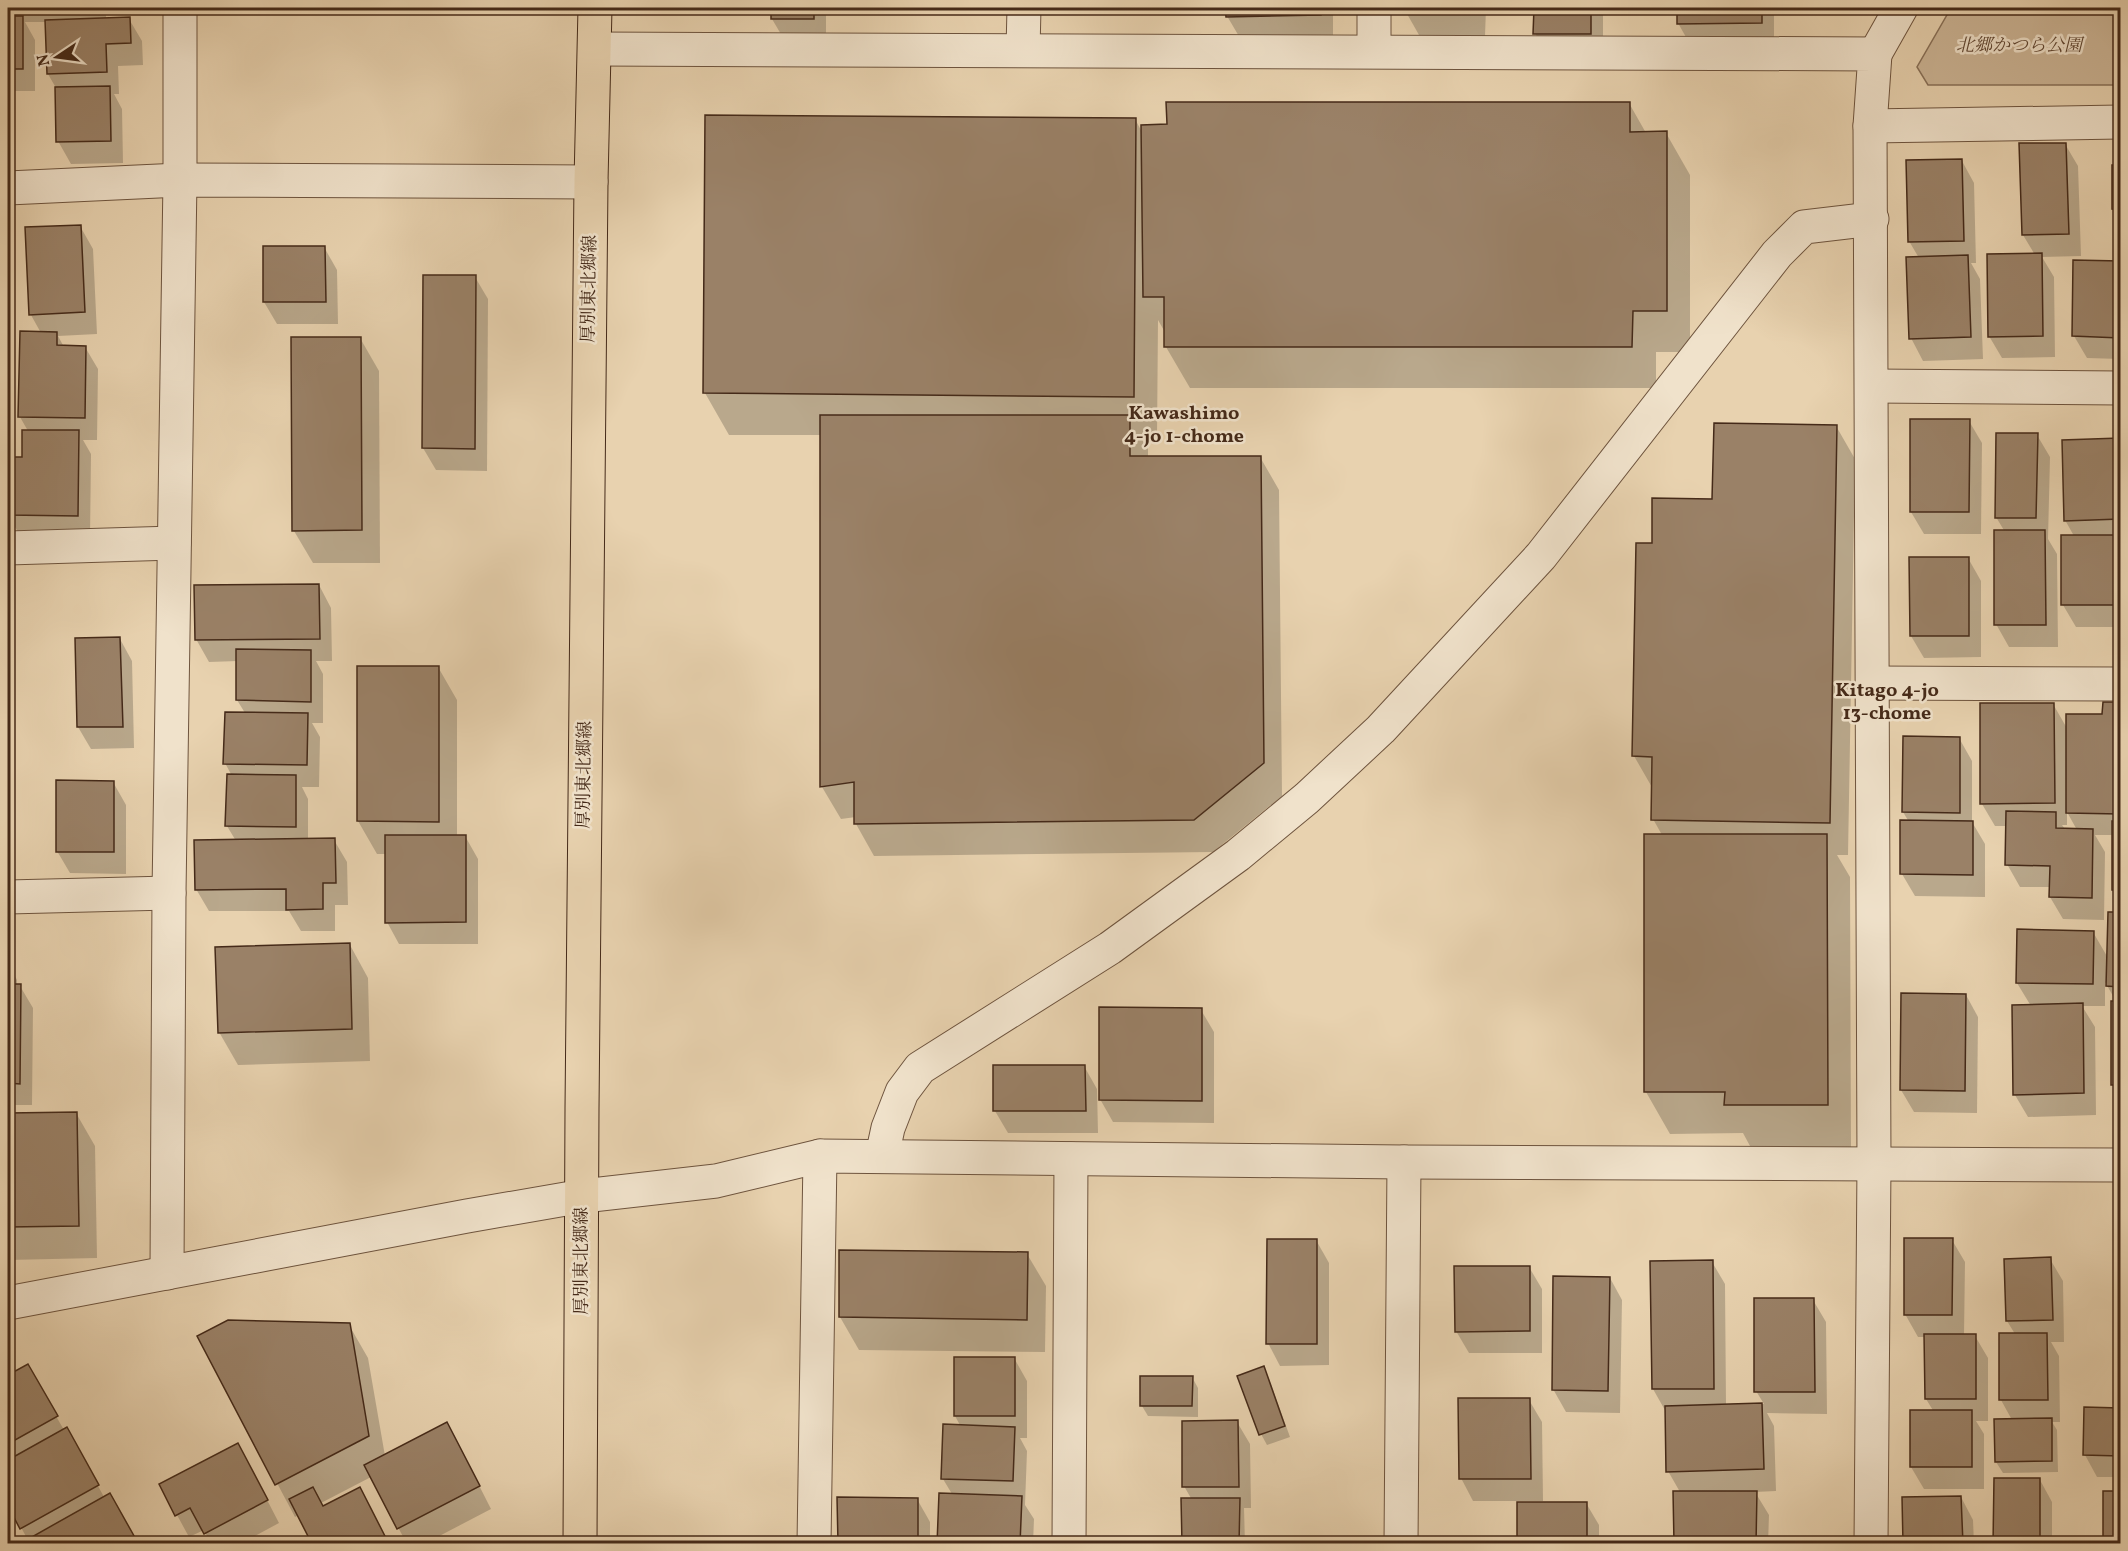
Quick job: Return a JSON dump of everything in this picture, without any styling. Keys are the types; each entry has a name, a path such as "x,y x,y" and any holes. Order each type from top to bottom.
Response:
{"main road":[{"name":"厚別東北郷線","path":"580,1544 591,182 596,8"}],"street":[{"path":"166,1273 169,893 180,180 180,8"},
{"path":"1023,50 1024,8"},
{"path":"1374,8 1374,51"},
{"path":"1871,1544 1874,1163 1870,126 1875,54 1901,8"},
{"path":"595,49 1875,54"},
{"path":"1870,126 2121,122"},
{"path":"8,188 180,180 591,182"},
{"path":"882,1155 888,1128 902,1092 920,1068 1110,948 1238,855 1307,798 1381,729 1541,556 1777,254 1804,227 1872,219"},
{"path":"1872,386 2121,387"},
{"path":"8,548 174,543"},
{"path":"1873,683 2121,684"},
{"path":"8,897 169,893"},
{"path":"814,1544 820,1156"},
{"path":"8,1303 583,1196 716,1181 820,1156 1404,1162 2121,1165"},
{"path":"1069,1544 1071,1159"},
{"path":"1401,1544 1404,1162"}],"green space":[{"name":"北郷かつら公園","path":"1951,8 2120,8 2120,85 1928,85 1917,67"}],"building":[{"path":"771,8 814,8 814,19 771,19"},
{"path":"1225,8 1321,8 1321,15 1226,17"},
{"path":"1404,8 1473,8 1473,14 1404,13"},
{"path":"1534,8 1591,8 1591,34 1533,34"},
{"path":"1677,8 1762,8 1762,23 1677,24"},
{"path":"8,16 23,16 23,69 8,69"},
{"path":"130,17 131,43 106,44 107,72 47,74 45,20"},
{"path":"110,86 111,141 56,142 55,87"},
{"path":"1166,102 1630,102 1630,132 1667,131 1667,311 1633,311 1632,347 1164,347 1164,297 1143,297 1141,125 1167,124"},
{"path":"705,115 1136,118 1134,397 703,393"},
{"path":"2019,143 2066,143 2069,234 2022,235"},
{"path":"1962,159 1964,241 1908,242 1906,160"},
{"path":"2112,165 2120,165 2120,210 2112,209"},
{"path":"81,225 85,312 29,315 25,227"},
{"path":"263,246 325,246 326,302 263,302"},
{"path":"2042,253 2043,336 1988,337 1987,254"},
{"path":"1968,255 1971,337 1909,339 1906,257"},
{"path":"2073,260 2120,261 2120,338 2072,336"},
{"path":"423,275 476,275 475,449 422,448"},
{"path":"20,331 57,332 57,345 86,346 85,418 18,417"},
{"path":"291,337 361,337 362,530 292,531"},
{"path":"820,415 1130,415 1130,456 1261,456 1264,763 1194,820 854,824 854,782 820,787"},
{"path":"1910,419 1970,419 1969,512 1910,512"},
{"path":"1714,423 1837,425 1830,823 1651,820 1652,757 1632,756 1636,543 1652,543 1652,498 1712,499"},
{"path":"22,430 79,430 78,516 8,515 8,457 22,457"},
{"path":"1996,433 2038,433 2036,518 1995,518"},
{"path":"2120,438 2120,519 2064,521 2062,440"},
{"path":"1994,530 2045,530 2046,625 1994,625"},
{"path":"2061,535 2120,535 2120,605 2061,605"},
{"path":"1909,557 1969,557 1969,636 1910,636"},
{"path":"319,584 320,639 195,640 194,585"},
{"path":"120,637 123,727 77,727 75,638"},
{"path":"236,649 311,650 311,702 236,700"},
{"path":"357,666 439,666 439,822 357,821"},
{"path":"2103,702 2120,702 2120,814 2066,813 2066,714 2102,714"},
{"path":"1980,703 2054,703 2055,803 1980,804"},
{"path":"225,712 308,713 307,765 223,764"},
{"path":"1903,736 1960,737 1960,813 1902,812"},
{"path":"227,774 296,775 296,827 225,826"},
{"path":"56,780 114,781 114,852 56,852"},
{"path":"2006,811 2056,812 2056,828 2093,829 2092,898 2049,897 2050,866 2005,865"},
{"path":"1900,820 1973,821 1973,875 1900,874"},
{"path":"2112,821 2120,821 2120,890 2112,890"},
{"path":"1644,834 1827,834 1828,1105 1724,1105 1725,1092 1644,1092"},
{"path":"385,835 466,835 466,922 385,923"},
{"path":"335,838 336,883 323,883 323,909 286,910 286,889 195,890 194,840"},
{"path":"2108,912 2120,912 2120,987 2106,986"},
{"path":"2017,929 2094,931 2093,984 2016,983"},
{"path":"350,943 352,1029 218,1033 215,947"},
{"path":"8,984 21,984 20,1084 8,1083"},
{"path":"1901,993 1966,994 1965,1091 1900,1090"},
{"path":"2111,1001 2120,1001 2120,1085 2111,1085"},
{"path":"2083,1003 2084,1093 2013,1095 2012,1005"},
{"path":"1099,1007 1202,1008 1202,1101 1099,1100"},
{"path":"993,1065 1085,1065 1086,1111 993,1111"},
{"path":"77,1112 79,1226 8,1227 8,1113"},
{"path":"1904,1238 1953,1238 1952,1315 1904,1315"},
{"path":"1267,1239 1317,1239 1317,1344 1266,1344"},
{"path":"839,1250 1028,1252 1027,1320 839,1317"},
{"path":"2051,1257 2053,1320 2006,1321 2004,1259"},
{"path":"1713,1260 1714,1389 1652,1389 1650,1261"},
{"path":"1454,1266 1530,1266 1530,1331 1455,1332"},
{"path":"1553,1276 1610,1277 1608,1391 1552,1390"},
{"path":"1754,1298 1814,1298 1815,1392 1754,1392"},
{"path":"228,1320 350,1323 369,1436 275,1485 197,1336"},
{"path":"1999,1333 2047,1333 2048,1400 1999,1400"},
{"path":"1924,1334 1976,1334 1976,1399 1925,1399"},
{"path":"954,1357 1015,1357 1015,1416 954,1416"},
{"path":"28,1364 58,1416 8,1444 8,1375"},
{"path":"1264,1366 1285,1426 1259,1435 1237,1376"},
{"path":"1140,1376 1193,1376 1192,1406 1140,1406"},
{"path":"1458,1398 1530,1398 1531,1479 1459,1479"},
{"path":"1762,1403 1764,1469 1666,1472 1665,1406"},
{"path":"2084,1407 2120,1408 2120,1456 2083,1455"},
{"path":"1910,1410 1972,1410 1972,1467 1910,1467"},
{"path":"2052,1418 2052,1461 1995,1462 1994,1419"},
{"path":"1238,1420 1239,1487 1182,1487 1182,1421"},
{"path":"447,1422 480,1486 397,1529 364,1465"},
{"path":"943,1424 1015,1427 1013,1481 941,1479"},
{"path":"67,1427 99,1485 20,1529 8,1506 8,1460"},
{"path":"238,1443 268,1500 204,1534 190,1508 175,1516 159,1484"},
{"path":"1994,1478 2040,1478 2040,1544 1993,1544"},
{"path":"313,1487 323,1506 360,1487 389,1544 312,1544 289,1499"},
{"path":"1673,1491 1757,1491 1756,1544 1674,1544"},
{"path":"2103,1491 2120,1491 2120,1544 2103,1544"},
{"path":"110,1493 138,1543 33,1544 30,1538"},
{"path":"939,1493 1022,1496 1020,1544 937,1544"},
{"path":"1961,1496 1963,1544 1903,1544 1902,1497"},
{"path":"837,1497 918,1498 918,1544 838,1544"},
{"path":"1181,1498 1240,1498 1239,1544 1182,1544"},
{"path":"1517,1502 1587,1502 1587,1544 1517,1544"}],"district":[{"name":"Kawashimo 4-jo 1-chome","path":"1184,426"},
{"name":"Kitago 4-jo 13-chome","path":"1887,702"}]}
